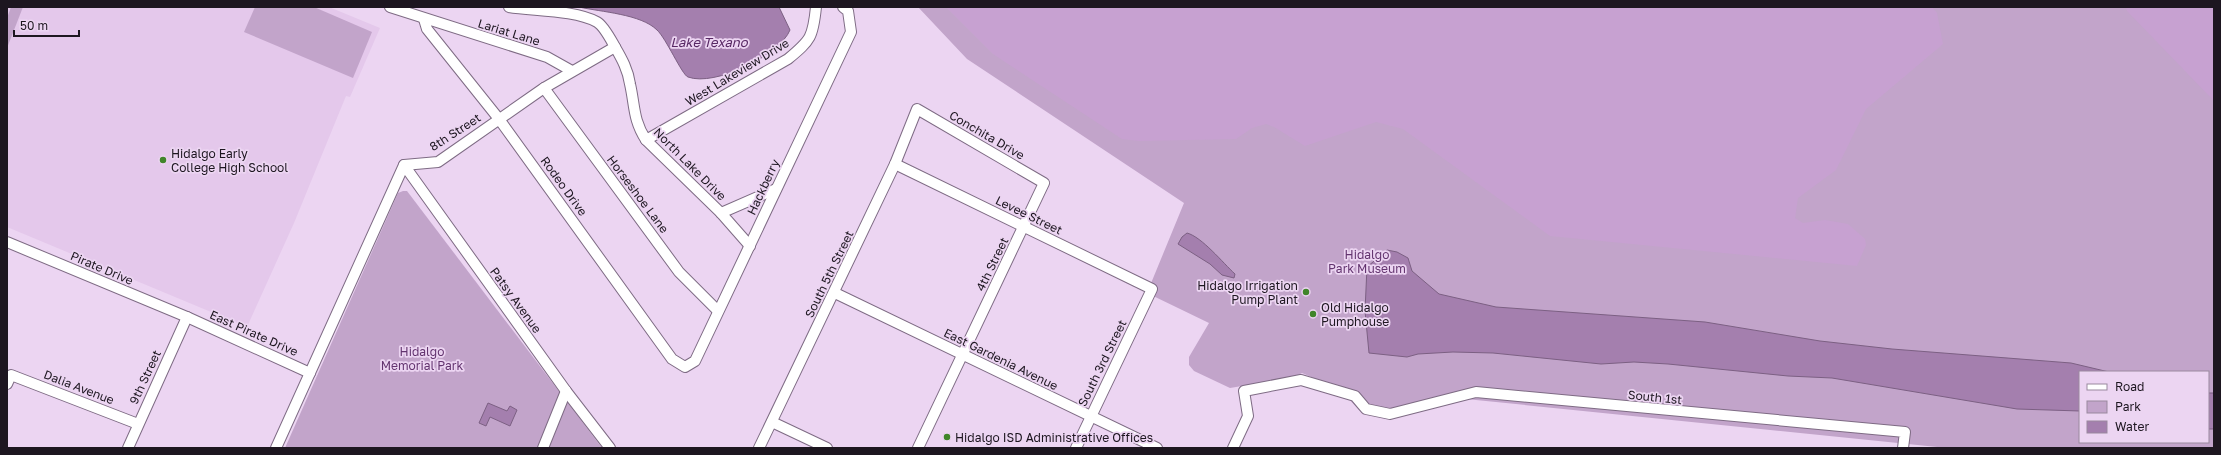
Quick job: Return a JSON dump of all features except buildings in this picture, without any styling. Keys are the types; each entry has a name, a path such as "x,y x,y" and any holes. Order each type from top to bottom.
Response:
{"street":[{"name":"Lariat Lane","path":"390,7 547,57 572,71"},
{"path":"509,7 532,11 561,12 598,22 615,47"},
{"name":"West Lakeview Drive","path":"646,140 793,55 808,43 815,22 816,7"},
{"name":"Hackberry","path":"685,367 695,361 850,32 846,9"},
{"name":"Rodeo Drive","path":"424,19 427,29 434,39 499,119 672,359 685,367"},
{"name":"8th Street","path":"404,165 438,162 544,88 615,47"},
{"name":"North Lake Drive","path":"615,47 624,62 630,83 637,127 646,140 721,213 750,246"},
{"name":"Horseshoe Lane","path":"544,88 679,272 718,311"},
{"name":"South 5th Street","path":"759,448 835,293 895,164 917,109"},
{"name":"Conchita Drive","path":"917,109 1044,183"},
{"name":"Levee Street","path":"895,164 1152,289"},
{"path":"276,448 404,165"},
{"name":"Patsy Avenue","path":"404,165 566,391 610,448"},
{"name":"4th Street","path":"918,448 1044,183"},
{"path":"721,213 776,189"},
{"name":"Pirate Drive","path":"7,242 187,317"},
{"name":"South 3rd Street","path":"1076,448 1152,289"},
{"name":"East Gardenia Avenue","path":"835,293 1157,448"},
{"name":"East Pirate Drive","path":"187,317 310,373"},
{"name":"9th Street","path":"128,448 187,317"},
{"name":"Dalia Avenue","path":"9,380 138,424"},
{"name":"South 1st","path":"1233,448 1248,416 1244,391 1301,380 1355,396 1366,409 1390,414 1476,392 1905,432 1903,448"},
{"path":"543,448 566,391"},
{"path":"772,422 827,448"}],"shaded area":[{"name":"Hidalgo Early College High School","path":"7,7 329,7 380,28 350,97 346,96 294,223 247,327 7,227"},
{"path":"946,7 1932,7 1937,13 1943,44 1866,109 1836,170 1798,198 1795,218 1803,223 1825,220 1848,224 1865,239 1866,245 1857,266 1550,236 1403,129 1376,122 1305,146 1274,127 1266,124 1252,128 1236,139 1139,141 1122,139 993,54"},
{"path":"2126,7 2214,7 2214,101 2127,11"}],"green space":[{"path":"11,7 23,7 7,48 7,18"},
{"path":"255,7 314,7 372,32 353,78 244,32"},
{"name":"Hidalgo Park Museum","path":"918,7 2214,7 2214,448 1947,448 1466,399 1392,417 1359,410 1347,397 1323,382 1302,373 1295,377 1230,388 1194,371 1189,365 1189,357 1209,323 1147,293 1184,203 967,59"},
{"name":"Hidalgo Memorial Park","path":"407,191 602,448 285,448 398,193"}],"water":[{"name":"Lake Texano","path":"579,7 779,7 790,30 784,40 774,49 745,67 730,73 700,79 685,75 661,34 650,25 641,20 620,14"},
{"path":"1187,233 1193,235 1212,251 1235,274 1234,278 1222,275 1210,264 1178,244 1182,237"},
{"path":"1387,250 1397,252 1408,258 1412,271 1439,294 1496,307 1705,322 1820,341 1892,349 2071,363 2105,371 2079,371 2079,411 2017,409 1832,378 1788,376 1668,364 1634,362 1601,364 1493,353 1453,352 1418,354 1407,357 1369,353 1365,311 1367,267"},
{"path":"2209,393 2214,393 2214,429 2209,429"},
{"path":"488,403 507,411 510,406 517,410 510,426 490,417 486,426 479,423"}],"place":[{"name":"Hidalgo Early College High School","path":"163,160"},
{"name":"Hidalgo Irrigation Pump Plant","path":"1306,292"},
{"name":"Old Hidalgo Pumphouse","path":"1313,314"},
{"name":"Hidalgo ISD Administrative Offices","path":"947,437"}]}
